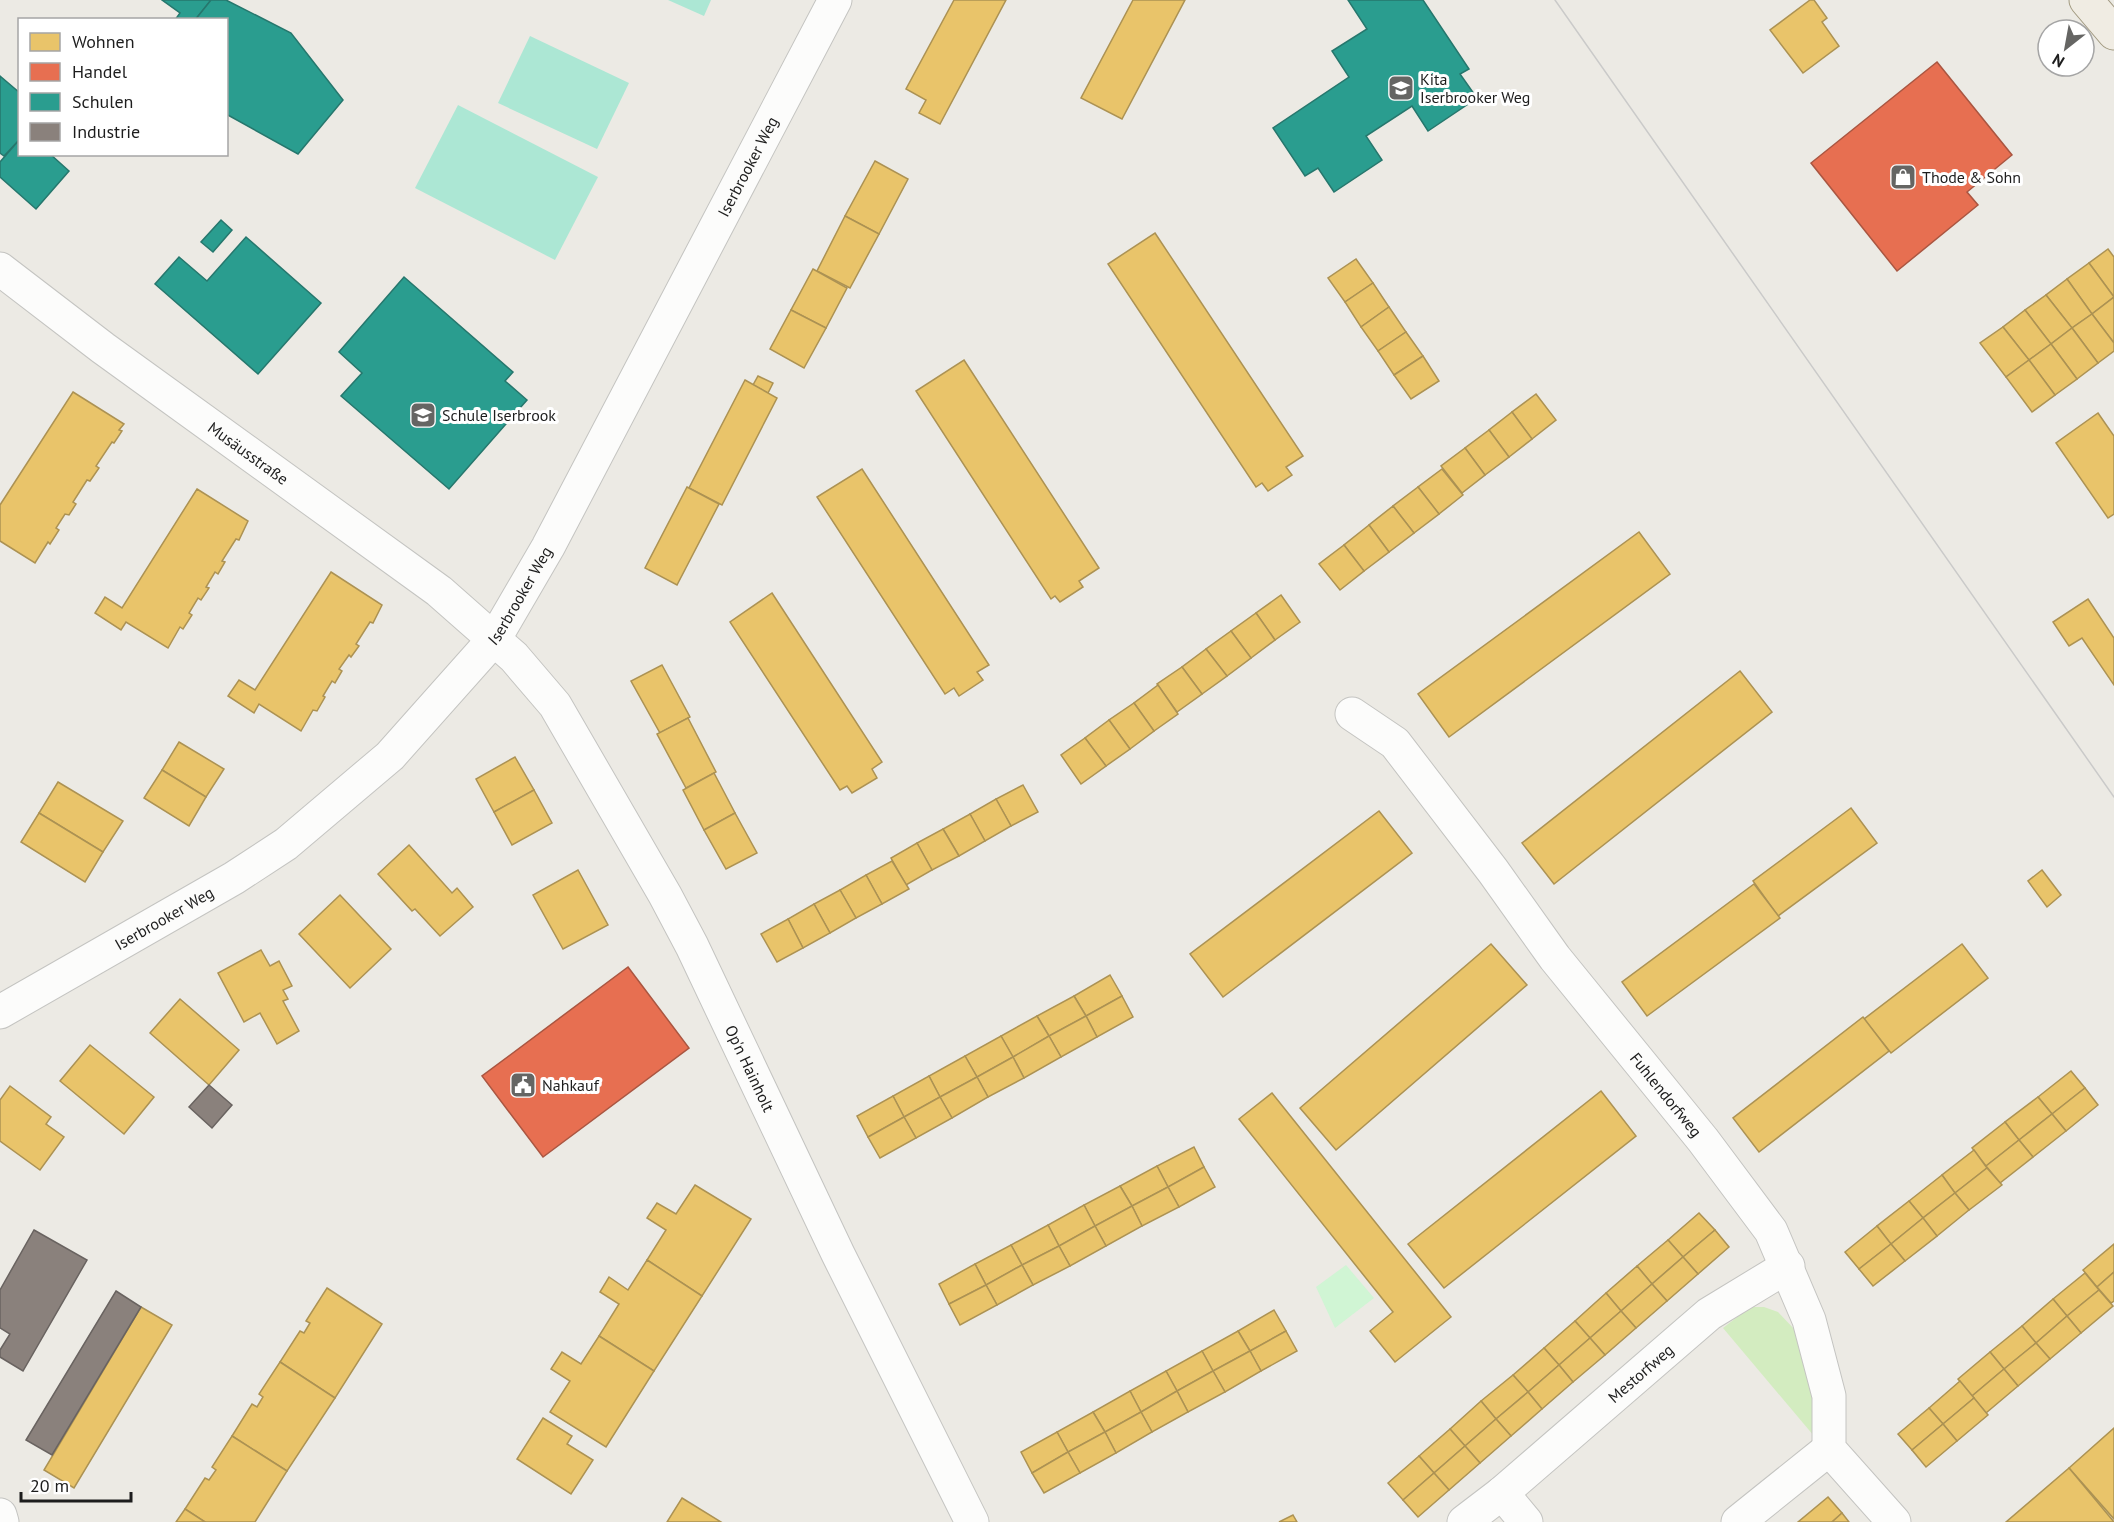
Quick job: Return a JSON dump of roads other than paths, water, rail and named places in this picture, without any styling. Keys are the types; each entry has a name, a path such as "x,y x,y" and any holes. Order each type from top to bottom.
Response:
{"main road":[{"path":"2086,0 2114,33"}],"street":[{"name":"Iserbrooker Weg","path":"0,1012 234,878 286,844 390,756 495,638 548,547 835,0"},
{"name":"Musäusstraße","path":"0,269 121,361 395,557 495,638"},
{"name":"Op'n Hainholt","path":"495,638 555,705 665,895 758,1081 838,1254 972,1522"},
{"name":"Fuhlendorfweg","path":"1352,714 1395,743 1492,870 1555,958 1703,1140 1771,1232 1788,1266 1809,1320 1829,1396 1829,1449"},
{"name":"Mestorfweg","path":"1464,1522 1502,1493 1710,1314 1788,1266"},
{"path":"1738,1522 1829,1449 1894,1522"},
{"path":"1502,1493 1526,1522"},
{"path":"0,1515 2,1522"}],"tram line":[{"path":"1555,0 2114,797"}],"place":[{"name":"Kita Iserbrooker Weg","path":"1401,88"},
{"name":"Thode & Sohn","path":"1903,177"},
{"name":"Schule Iserbrook","path":"423,415"},
{"name":"Nahkauf","path":"523,1085"}]}
